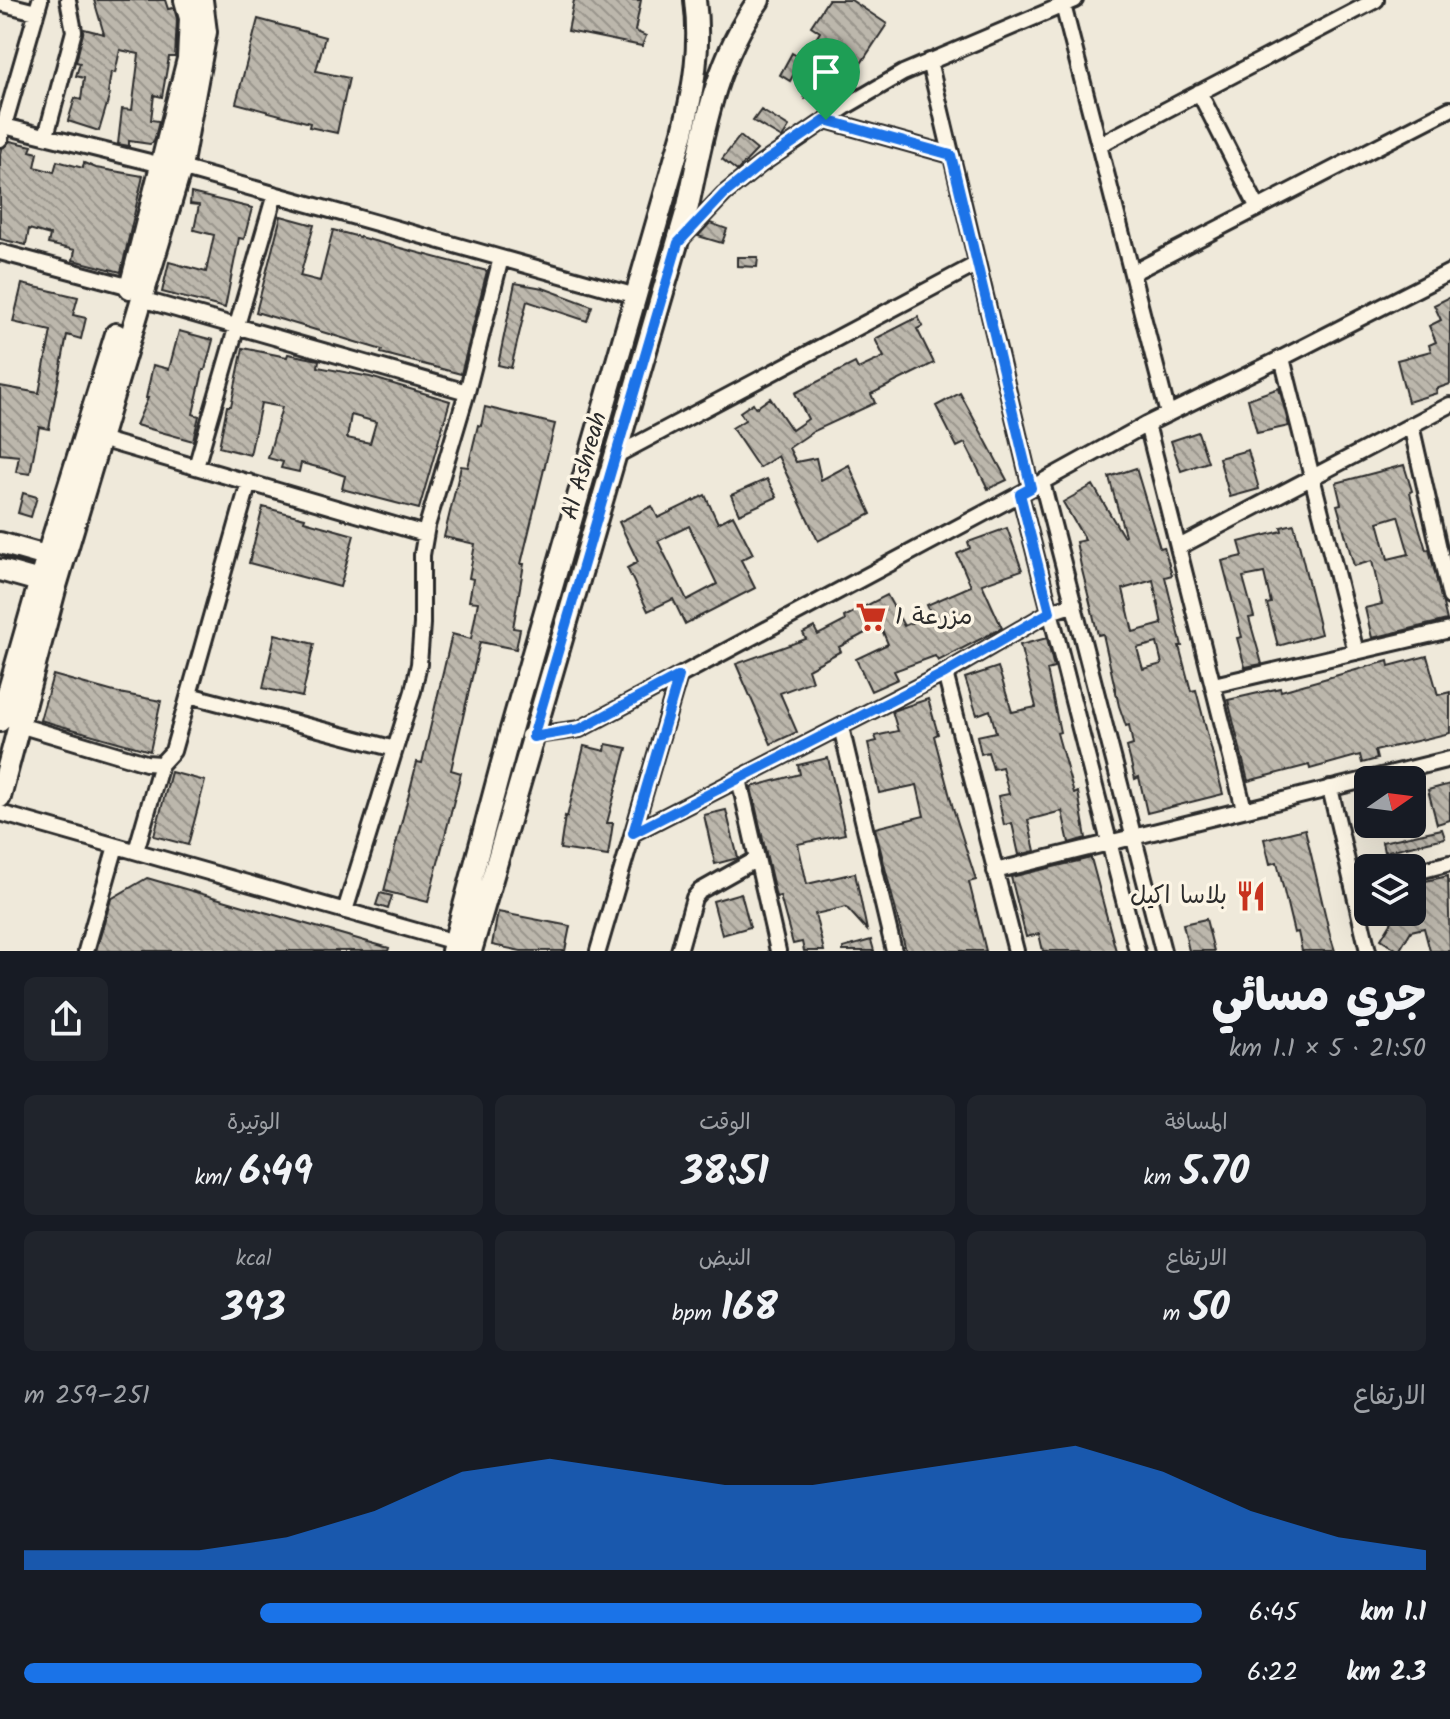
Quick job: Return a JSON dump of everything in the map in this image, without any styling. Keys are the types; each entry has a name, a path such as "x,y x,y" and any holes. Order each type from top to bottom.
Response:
{"street":[{"path":"46,136 74,31 68,0"},
{"path":"172,166 188,59 190,18 185,0"},
{"path":"0,797 9,723 136,293 206,32 202,0"},
{"path":"0,813 345,911 459,948 510,733 695,82 698,38 695,0"},
{"name":"Al Ashreah","path":"459,948 533,737 678,243 718,82 731,43 759,0"},
{"path":"1099,145 1376,0"},
{"path":"0,3 38,6 2,132 46,136 172,166 636,296"},
{"path":"678,243 724,194 826,120 903,73 1069,3 1099,145 1168,414"},
{"path":"929,61 1031,488 1050,612 1137,951"},
{"path":"1199,92 1258,208"},
{"path":"1132,273 1450,109"},
{"path":"826,120 951,155"},
{"path":"196,467 275,194"},
{"path":"0,252 237,326 467,392"},
{"path":"345,911 419,664 425,534 467,392 501,258"},
{"path":"615,456 977,264"},
{"path":"510,733 533,737 580,729 1147,424 1450,272"},
{"path":"56,559 100,439 136,293"},
{"path":"1282,358 1356,652"},
{"path":"1179,547 1450,405"},
{"path":"1147,424 1244,809"},
{"path":"1411,425 1450,597"},
{"path":"100,439 425,534"},
{"path":"136,851 161,764 173,751 249,482"},
{"path":"1031,488 1074,604 1163,951"},
{"path":"0,543 56,559"},
{"path":"0,570 48,583"},
{"path":"633,833 945,673 1050,612 1074,604"},
{"path":"1214,685 1450,630"},
{"path":"945,673 1016,951"},
{"path":"598,951 679,676"},
{"path":"189,695 395,749"},
{"path":"9,723 146,763 161,764"},
{"path":"841,727 894,951"},
{"path":"995,871 1450,759"},
{"path":"739,779 778,951"},
{"path":"1330,788 1354,864"},
{"path":"86,951 116,846"},
{"path":"679,951 694,898 700,891 757,859"},
{"path":"1426,869 1450,863"},
{"path":"1365,926 1368,951"}],"building":[{"path":"94,0 165,0 168,9 174,8 177,19 175,57 169,57 162,97 154,95 151,120 159,121 154,142 150,144 129,141 129,146 118,144 122,109 132,110 139,54 120,50 115,73 111,72 110,94 99,131 68,121 75,98 81,100 84,78 76,76 80,63 76,62 84,29 104,34"},
{"path":"574,0 641,0 635,31 646,36 642,46 568,31"},
{"path":"828,0 851,0 887,24 852,77 818,54 823,48 814,42 820,32 811,26"},
{"path":"258,19 325,37 316,71 349,78 337,133 236,103"},
{"path":"792,53 802,59 790,81 780,75"},
{"path":"821,78 826,91 805,99 800,85"},
{"path":"761,110 789,127 782,138 753,121"},
{"path":"740,136 757,150 737,171 722,159"},
{"path":"10,141 32,146 30,151 38,153 35,167 54,172 57,161 83,168 84,163 143,176 121,272 73,260 75,250 48,244 50,235 29,229 26,245 0,239 0,154"},
{"path":"191,193 252,208 244,239 239,238 225,308 162,292 169,262 206,272 214,235 194,230 199,205 190,204"},
{"path":"281,216 314,225 300,276 320,281 333,230 487,271 461,374 381,353 382,350 256,312"},
{"path":"710,223 727,229 722,243 698,236"},
{"path":"737,257 758,257 757,267 737,266"},
{"path":"515,283 543,288 592,306 587,321 527,301 511,368 498,365"},
{"path":"22,284 78,297 73,315 86,318 81,339 67,335 49,429 39,427 30,474 16,472 19,456 0,454 0,386 39,393 51,331 13,322"},
{"path":"1450,297 1450,384 1436,389 1437,393 1408,402 1397,360 1431,351 1429,345 1436,342 1429,326 1441,320 1434,305"},
{"path":"918,317 923,326 917,329 934,363 871,394 875,403 814,431 789,448 796,462 816,458 821,480 849,465 871,514 818,541 778,456 759,468 732,428 745,420 740,412 753,403 756,408 770,398 792,430 808,419 795,393 855,363 858,369 884,357 875,339"},
{"path":"179,331 213,340 193,414 199,416 193,441 136,425 148,398 153,365 169,369"},
{"path":"243,348 319,360 318,367 370,377 450,401 419,509 342,489 345,476 325,469 301,463 299,472 281,468 283,462 268,458 282,407 261,403 250,455 219,447 227,406 231,406","holes":["351,415 376,422 370,443 347,438"]},
{"path":"1279,388 1289,426 1257,433 1248,399"},
{"path":"960,393 1007,480 988,489 965,443 957,447 936,406"},
{"path":"485,407 555,424 521,564 524,564 513,628 520,629 516,649 480,642 451,770 461,773 428,902 384,891 417,762 422,763 452,634 471,639 478,602 469,601 473,579 469,578 475,544 444,537 461,466 468,467"},
{"path":"1198,432 1208,462 1181,471 1171,441"},
{"path":"1248,450 1259,489 1230,497 1219,458"},
{"path":"1404,465 1447,620 1372,638 1365,608 1382,604 1372,561 1354,566 1337,505 1341,504 1336,483","holes":["1398,516 1409,554 1388,559 1378,522"]},
{"path":"1136,468 1160,548 1164,547 1172,575 1165,577 1182,646 1179,646 1191,691 1196,690 1223,794 1147,813 1139,777 1135,779 1127,747 1133,745 1129,725 1126,726 1119,706 1103,634 1098,635 1081,566 1076,542 1085,540 1063,502 1093,485 1125,535 1109,477","holes":["1153,580 1162,624 1133,632 1123,589","1157,643 1162,664 1143,669 1137,648"]},
{"path":"767,479 777,497 739,514 731,495"},
{"path":"23,493 37,497 31,517 18,513"},
{"path":"705,495 718,523 733,515 753,554 741,560 755,588 685,624 673,599 648,611 627,568 638,562 619,522 652,506 658,518","holes":["689,526 717,584 687,600 658,541"]},
{"path":"263,507 354,535 340,587 249,563"},
{"path":"1294,524 1321,634 1278,646 1267,604 1271,603 1264,573 1243,577 1254,617 1249,618 1262,664 1245,667 1237,638 1242,637 1222,561 1243,556 1239,542 1282,531 1281,527"},
{"path":"1007,528 1022,570 982,584 1002,628 938,661 935,656 894,671 898,679 871,691 856,659 888,644 880,625 839,647 841,651 808,669 812,681 780,693 797,732 771,744 736,664 806,639 803,633 814,627 818,635 845,621 844,617 887,595 904,626 931,614 927,605 971,586 957,554 970,548 968,542"},
{"path":"275,634 314,644 302,697 263,688"},
{"path":"1047,638 1054,668 1047,670 1060,732 1057,733 1074,794 1078,792 1086,838 1069,843 1062,811 1028,820 1035,851 1019,855 1012,823 1004,825 998,796 1009,794 1002,767 993,769 988,752 981,754 977,736 996,732 990,710 977,715 965,678 998,667 1012,712 1036,707 1020,645"},
{"path":"1427,656 1438,695 1450,692 1450,733 1375,751 1377,759 1362,763 1360,755 1248,781 1228,700 1280,688 1281,691 1388,661 1389,666"},
{"path":"53,675 161,701 150,751 40,720"},
{"path":"928,699 938,734 934,736 953,808 976,880 969,882 986,951 906,951 875,828 924,816 917,785 879,793 868,743 877,741 875,736 898,731 892,711"},
{"path":"606,744 627,748 607,823 613,823 608,856 560,849 565,816 584,746 605,751"},
{"path":"828,758 845,834 798,844 807,884 855,873 867,930 846,907 815,914 824,951 804,951 802,942 793,944 780,896 776,897 751,787 800,774 798,765"},
{"path":"171,772 205,781 188,845 154,836"},
{"path":"1450,784 1450,820 1437,824 1428,790"},
{"path":"726,810 738,858 715,864 704,815"},
{"path":"1305,829 1335,951 1302,951 1298,932 1294,933 1277,862 1270,864 1264,839"},
{"path":"1442,829 1445,838 1384,852 1382,842 1426,838 1426,832"},
{"path":"1091,858 1116,951 1043,951 1039,934 1026,937 1011,877"},
{"path":"1448,876 1450,951 1430,951 1424,928 1411,931 1399,951 1381,939 1389,926 1426,926 1426,881"},
{"path":"147,878 389,948 388,951 96,951 111,899"},
{"path":"380,893 392,896 388,909 376,905"},
{"path":"741,893 750,927 722,935 713,901"},
{"path":"498,912 570,926 565,951 521,951 492,945"},
{"path":"1206,919 1214,951 1189,951 1183,924"},
{"path":"871,940 874,951 843,951 843,948"}],"place":[{"name":"مزرعة 1","path":"871,617"},
{"name":"بلاسا اكيل","path":"1251,896"}],"route":[{"path":"826,120 951,155 1031,488 1020,494 1050,612 945,673 633,833 679,676 580,729 533,737 678,243 724,194 826,120"}]}
